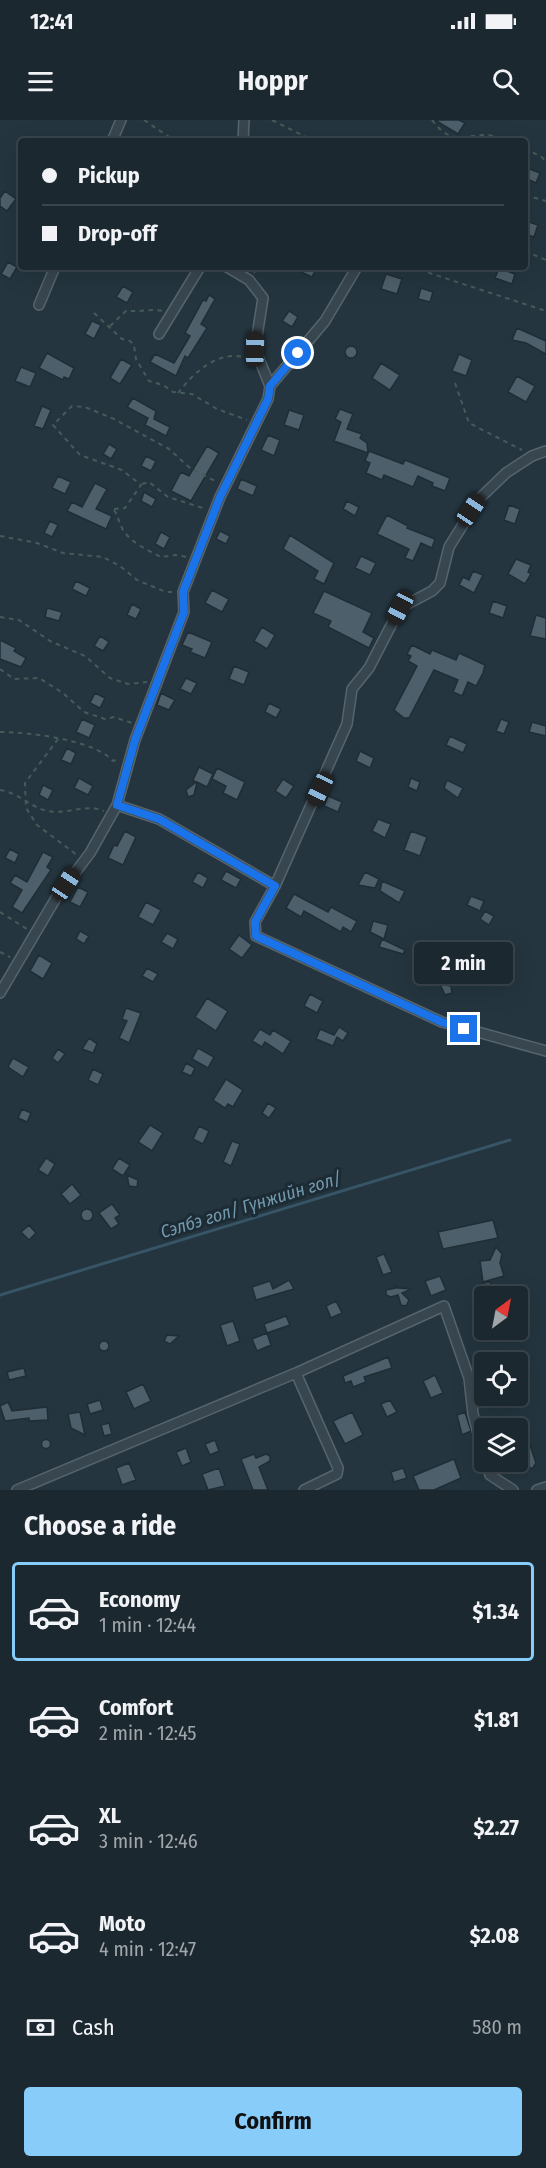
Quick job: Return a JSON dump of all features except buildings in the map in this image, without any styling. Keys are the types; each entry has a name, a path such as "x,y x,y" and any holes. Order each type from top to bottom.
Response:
{"street":[{"path":"113,138 121,120"},
{"path":"243,138 244,120"},
{"path":"39,305 55,270"},
{"path":"159,334 198,270"},
{"path":"232,270 249,280 263,298 255,337 255,349 270,386"},
{"path":"0,993 35,933 84,860 117,805 140,725 184,612 183,592 225,487 268,399 270,386 325,321 355,270"},
{"path":"546,452 532,456 506,473 479,499 448,547 440,583 432,591 400,608 369,668 352,689 347,724 275,886 255,922 256,936 442,1022 546,1051"},
{"path":"117,805 159,819 275,886"},
{"path":"17,1490 296,1373 444,1306 470,1377 474,1418"},
{"path":"296,1373 338,1468 335,1475 304,1490"},
{"path":"489,1472 513,1490"},
{"path":"537,1490 546,1487"}],"path":[{"path":"144,120 171,138"},
{"path":"272,120 308,138"},
{"path":"432,120 448,137 453,138"},
{"path":"462,138 483,133 497,138"},
{"path":"528,149 544,156 546,164"},
{"path":"528,196 546,201"},
{"path":"528,252 546,260"},
{"path":"420,270 546,311"},
{"path":"110,327 127,310 136,312 147,309 171,314"},
{"path":"94,313 122,339 134,345 136,358 149,381 178,393 192,394 217,410 255,424"},
{"path":"178,393 205,366 225,356 238,355 259,362"},
{"path":"455,382 469,423 532,456"},
{"path":"141,485 122,470 80,455 52,425 72,406 85,407 114,419 169,449 190,468 225,487"},
{"path":"196,558 175,555 161,557 143,547 122,529 120,517 114,509 125,508 141,485 149,482 168,497 193,507 215,510"},
{"path":"0,536 37,543 63,553 103,557 120,566 137,580 166,592 183,592"},
{"path":"0,617 19,620 51,641 85,656 110,678 128,684 138,681 156,684"},
{"path":"0,669 14,679 39,678 51,684 84,712 140,725"},
{"path":"0,732 58,739 105,752 113,761 131,757"},
{"path":"58,739 25,783 26,808 37,825 84,860"},
{"path":"0,790 10,791 45,811 69,813 92,807 111,816"},
{"path":"0,912 35,933"}],"waterway":[{"name":"Сэлбэ гол/ Гүнжийн гол/","path":"0,1295 510,1140"}],"route":[{"path":"298,353 270,386 268,399 220,497 183,592 184,612 135,740 126,780 117,805 159,819 275,886 255,922 256,936 277,948 442,1022 464,1029"}]}
